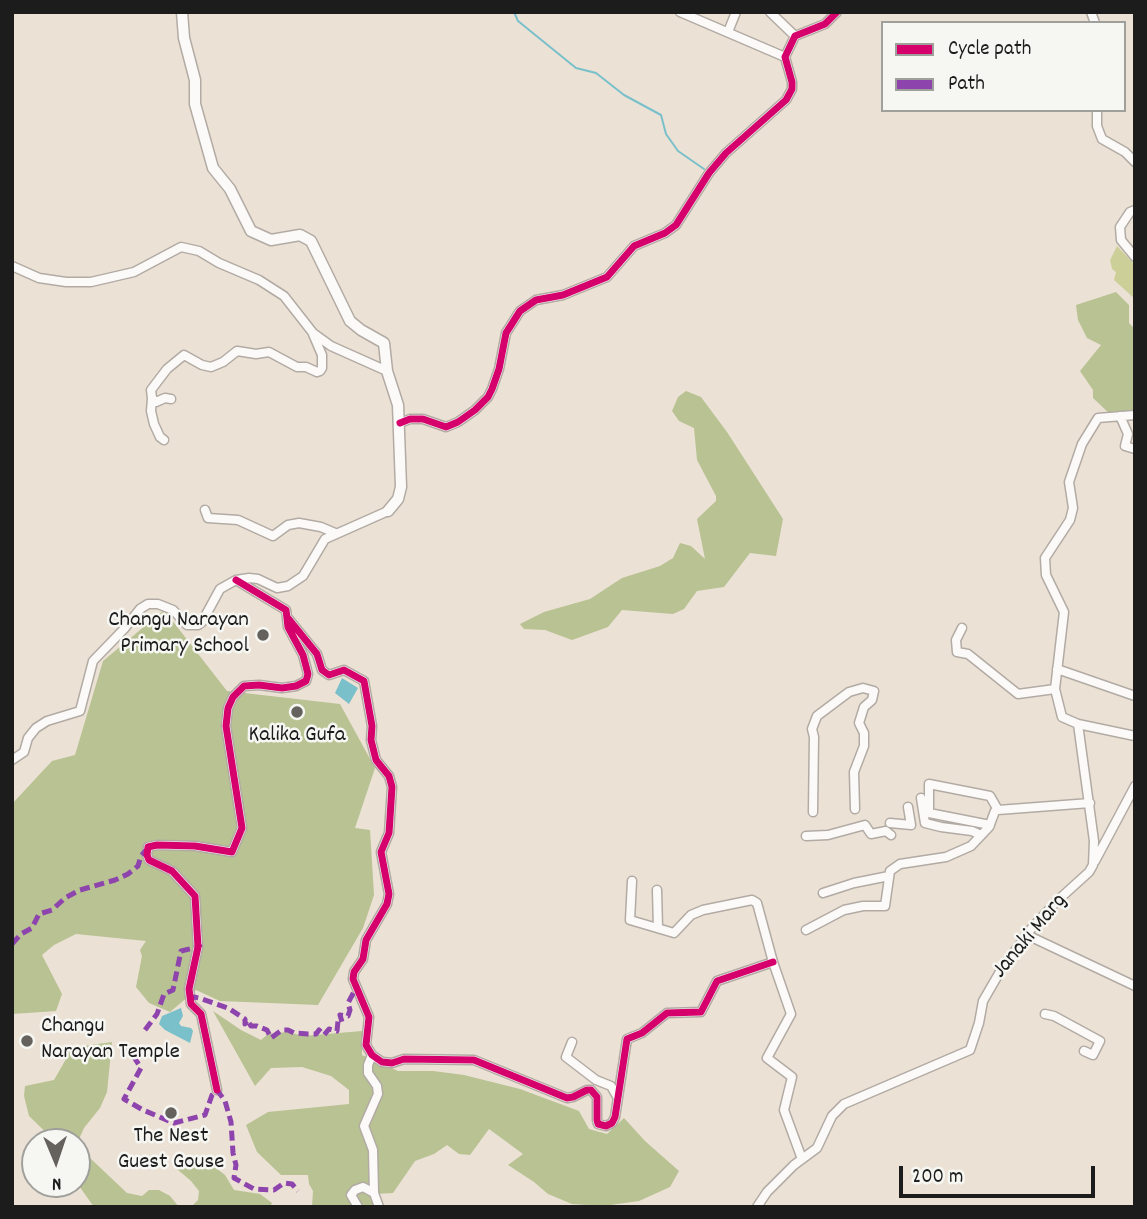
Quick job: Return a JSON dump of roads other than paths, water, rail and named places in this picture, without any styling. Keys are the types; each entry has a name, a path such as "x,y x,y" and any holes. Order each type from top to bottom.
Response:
{"main road":[{"path":"182,12 184,38 195,80 195,104 213,168 230,188 251,231 271,240 300,235 311,241 350,321 384,343 387,372 398,405 400,423 401,487 398,499 388,511"}],"street":[{"path":"680,12 698,16 785,57"},
{"path":"728,32 736,12"},
{"path":"770,12 795,36"},
{"path":"400,423 410,419 423,419 446,427 475,410 488,397 499,369 506,333 520,312 536,300 563,295 607,277 634,246 665,233 676,225 709,173 726,153 786,100 792,89 792,82 785,57 795,36 825,24 837,12"},
{"path":"1097,112 1097,126 1102,139 1125,152 1135,162"},
{"path":"1135,210 1130,212 1120,227 1121,240 1135,257"},
{"path":"12,266 39,278 91,282 134,272 181,247 199,251 219,263 259,280 284,296 313,333 322,355 322,368 317,372 306,367 297,367 269,352 256,354 237,351 211,367 184,355 167,369 151,390 150,411 160,437 164,440"},
{"path":"313,333 331,346 387,372"},
{"path":"152,398 156,402 165,398 171,399"},
{"path":"1135,415 1098,418 1082,444 1069,482 1073,508 1070,520 1045,558 1046,575 1064,612 1055,689 1062,717 1078,724 1135,737"},
{"path":"1120,416 1128,435 1125,446 1135,449"},
{"path":"205,510 208,518 238,520 273,536 288,525 299,523 335,533"},
{"path":"12,760 24,752 28,738 36,728 47,721 80,711 93,661 124,629 139,608 158,604 173,610 187,625 198,625 220,589 236,580 258,579 277,588 288,586 303,576 324,539 388,511"},
{"path":"217,1090 201,1014 191,1004 189,989 198,947 195,896 172,871 149,860 148,847 195,846 232,852 242,828 226,726 228,708 233,697 244,686 282,688 306,681 308,674 303,655 291,635 286,610 236,580"},
{"path":"287,617 317,654 323,670 329,675 344,670 364,681 376,760 389,776 392,787 390,824 381,852 389,894 387,904 366,940 361,966 353,979 369,1017 366,1045 372,1055 382,1062 392,1063 404,1059 474,1060 567,1098 591,1090 597,1097 597,1120 602,1126 609,1125 612,1123 618,1098 627,1039 642,1033 667,1013 701,1012 717,981 773,962"},
{"path":"962,628 956,640 957,652 968,654 1018,694 1055,689"},
{"path":"1057,669 1135,696"},
{"path":"813,812 812,729 817,716 849,692 869,689 874,691 872,701 864,707 859,723 864,733 864,746 854,772 855,809"},
{"path":"1078,724 1090,803 1094,841 1093,865"},
{"path":"989,825 929,813 929,784 990,796 998,810"},
{"name":"Janaki Marg","path":"757,1207 767,1192 802,1158 817,1148 832,1116 845,1104 970,1050 983,1001 990,986 1027,934 1057,901 1089,872 1135,786"},
{"path":"921,798 925,822 981,835"},
{"path":"806,930 844,910 863,906 885,906 891,871 901,864 946,857 971,846 989,825 995,811 1090,803"},
{"path":"890,823 911,825 908,807"},
{"path":"806,836 828,835 860,825 865,825 871,834 886,831 891,835"},
{"path":"823,893 889,876"},
{"path":"632,881 630,920 674,933 691,915 704,910 752,900 758,903 773,962 791,1014 767,1058 792,1077 784,1110 802,1158"},
{"path":"657,890 657,928"},
{"path":"1027,934 1135,986"},
{"path":"1045,1014 1054,1016 1100,1041 1093,1055 1084,1051"},
{"path":"572,1042 566,1057 596,1080 611,1086 618,1098"},
{"path":"372,1055 368,1073 377,1086 378,1094 365,1126 373,1150 374,1193 379,1207"},
{"path":"358,1207 351,1195 355,1190 363,1187 374,1193"}],"water":[{"path":"342,678 358,688 349,704 335,693"},
{"path":"181,1008 183,1016 179,1023 193,1031 190,1043 159,1024 162,1016"}],"waterway":[{"path":"514,12 518,21 576,68 596,73 624,95 661,115 666,134 678,151 704,169"}],"place":[{"name":"Changu Narayan Primary School","path":"263,635"},
{"name":"Kalika Gufa","path":"297,712"},
{"name":"Changu Narayan Temple","path":"27,1041"},
{"name":"The Nest Guest Gouse","path":"171,1113"}]}
